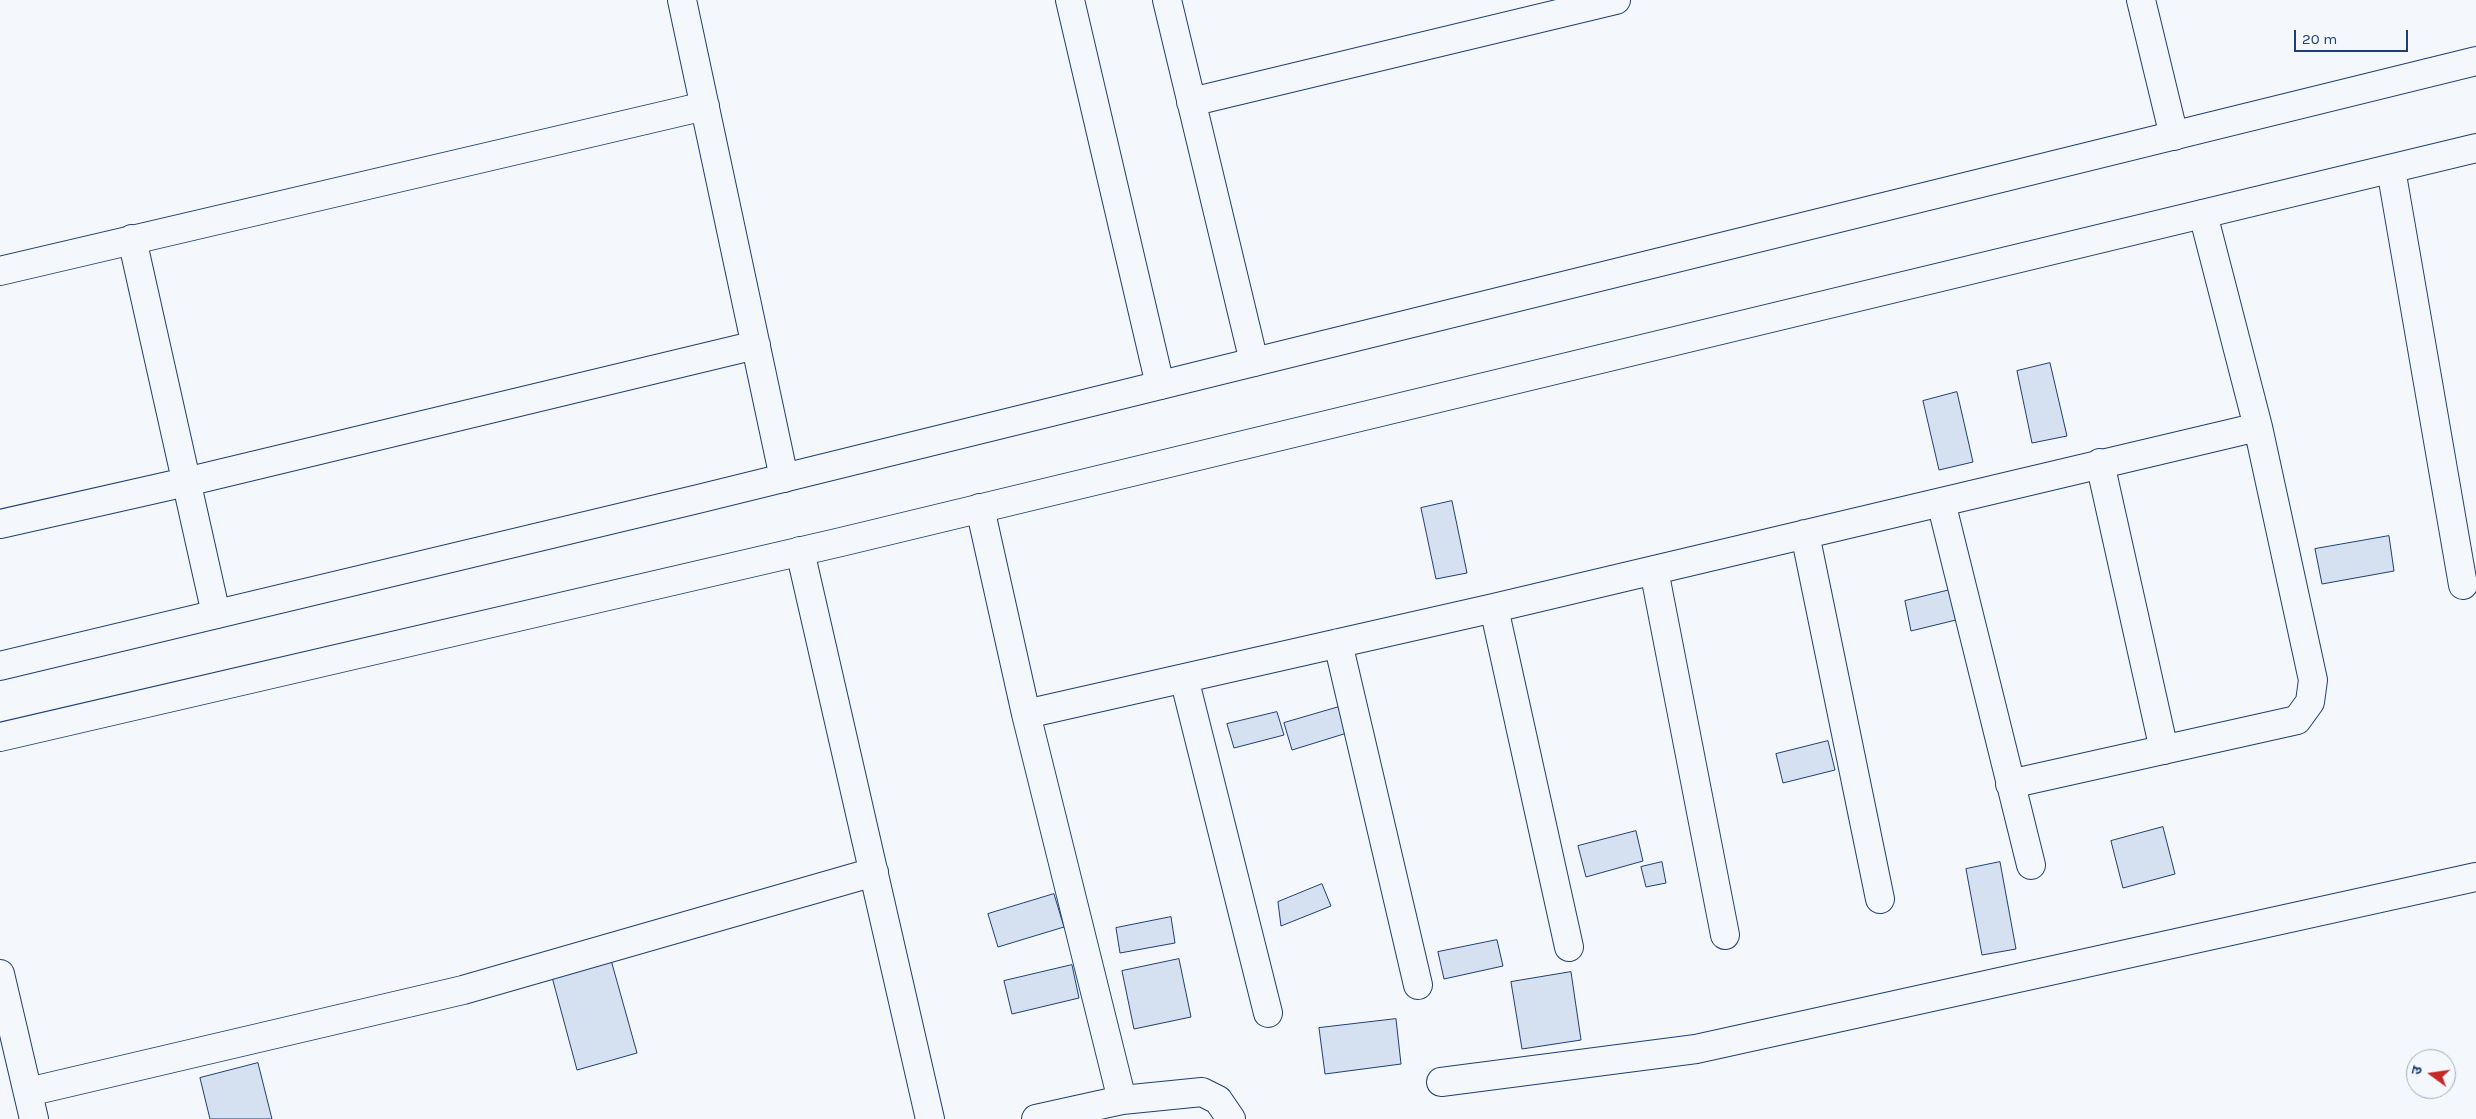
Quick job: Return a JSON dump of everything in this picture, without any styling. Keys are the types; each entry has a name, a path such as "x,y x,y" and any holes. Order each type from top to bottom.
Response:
{"street":[{"path":"682,0 784,478"},
{"path":"1070,0 1160,385"},
{"path":"1167,0 1254,362"},
{"path":"1191,102 1570,5 1616,0"},
{"path":"2141,0 2174,136"},
{"path":"0,666 784,478 2476,61"},
{"path":"0,271 705,106"},
{"path":"0,736 800,551 2476,148"},
{"path":"2390,169 2463,586"},
{"path":"2010,784 2297,720 2310,702 2313,680 2258,426 2204,214"},
{"path":"132,239 216,614"},
{"path":"0,524 186,482 756,345"},
{"path":"1026,714 1494,608 2258,426"},
{"path":"2100,464 2164,750"},
{"path":"1941,502 2031,865"},
{"path":"980,508 1026,714 1122,1100"},
{"path":"1805,534 1880,899"},
{"path":"800,551 930,1119"},
{"path":"1654,570 1726,935"},
{"path":"1494,608 1569,947"},
{"path":"1338,643 1418,985"},
{"path":"1184,678 1268,1013"},
{"path":"28,1092 463,990 874,872"},
{"path":"1441,1082 1696,1050 2476,876"},
{"path":"0,974 34,1119"},
{"path":"1036,1119 1122,1100 1202,1092 1218,1100 1231,1119"}],"building":[{"path":"2050,363 2067,436 2032,443 2017,371"},
{"path":"1957,392 1973,462 1939,470 1923,401"},
{"path":"1452,501 1467,573 1436,579 1421,508"},
{"path":"2389,536 2394,571 2322,584 2315,549"},
{"path":"1954,589 1960,619 1911,631 1905,601"},
{"path":"1339,707 1347,733 1292,750 1284,723"},
{"path":"1277,712 1284,735 1234,748 1227,724"},
{"path":"1828,741 1835,770 1783,783 1776,754"},
{"path":"2163,827 2175,874 2123,888 2111,841"},
{"path":"1636,831 1643,861 1586,877 1578,846"},
{"path":"1662,862 1666,883 1646,887 1641,867"},
{"path":"2000,862 2016,949 1982,955 1966,869"},
{"path":"1322,884 1331,906 1281,926 1278,902"},
{"path":"1054,894 1064,927 998,947 988,914"},
{"path":"1171,917 1175,943 1120,953 1116,928"},
{"path":"1497,940 1503,966 1444,979 1438,952"},
{"path":"1179,959 1191,1017 1134,1029 1122,971"},
{"path":"611,960 637,1053 577,1070 552,977"},
{"path":"1072,965 1079,998 1012,1014 1004,981"},
{"path":"1571,972 1581,1040 1522,1049 1511,982"},
{"path":"1396,1019 1401,1064 1325,1074 1319,1028"},
{"path":"258,1063 272,1119 210,1119 200,1078"}]}
